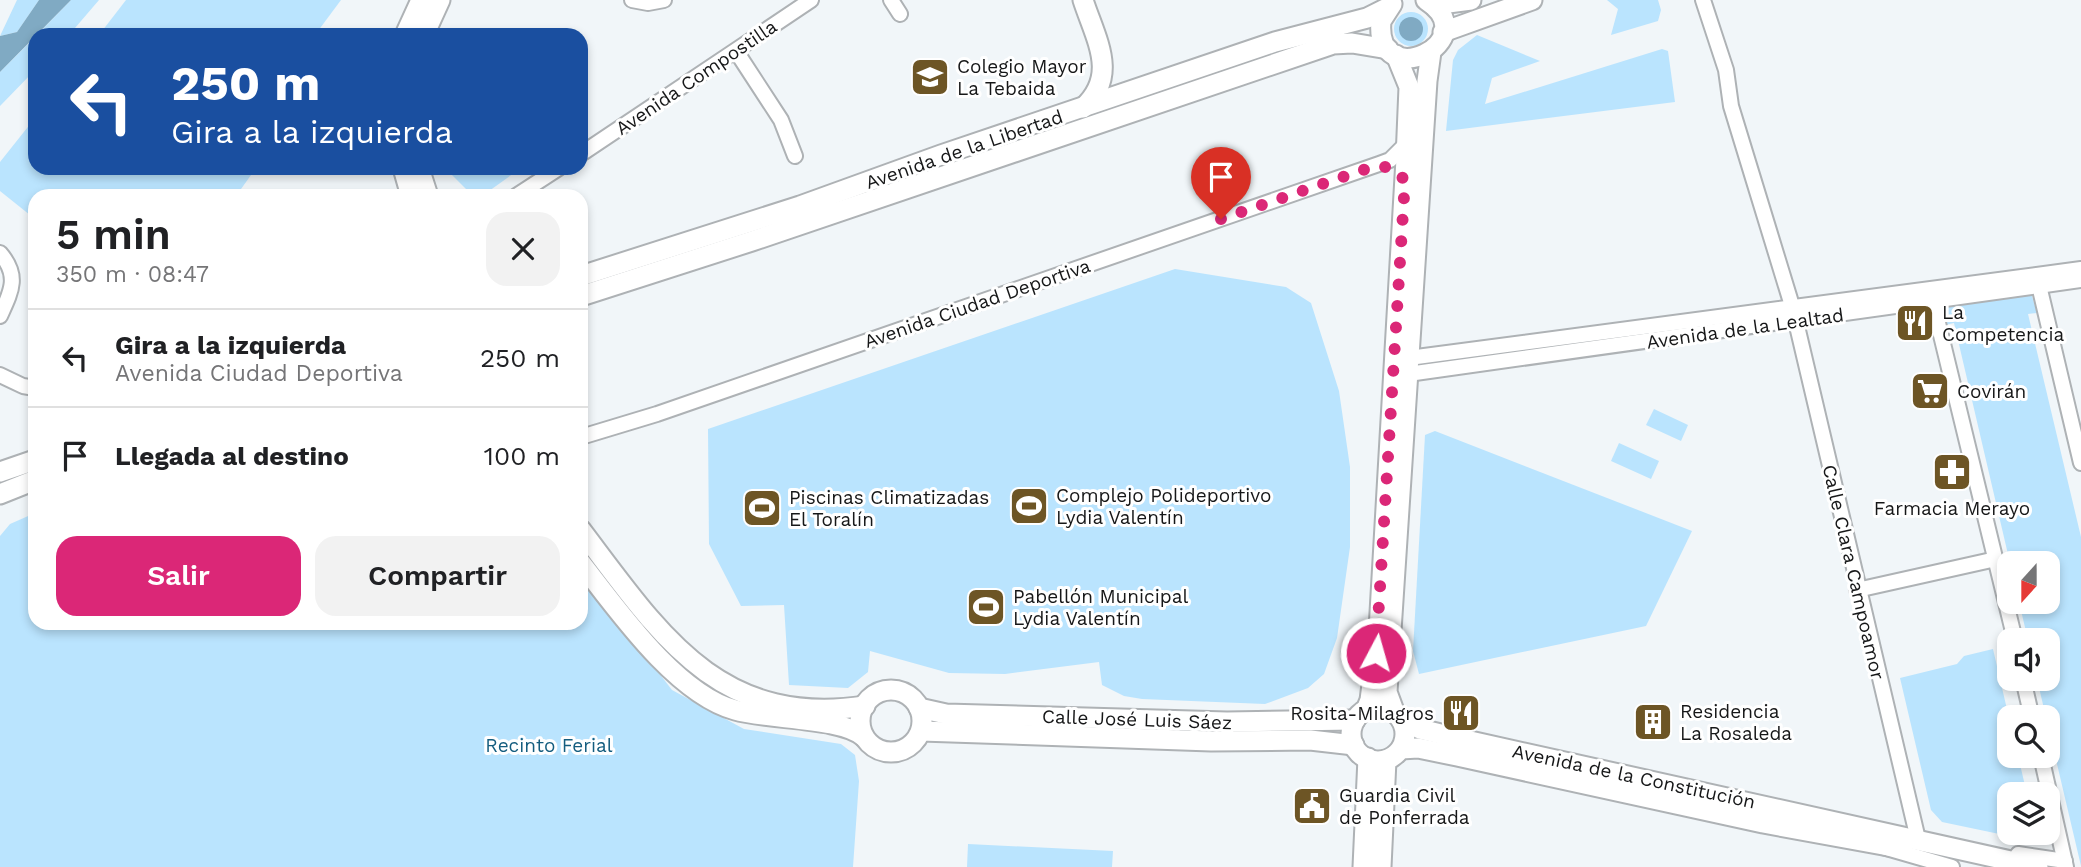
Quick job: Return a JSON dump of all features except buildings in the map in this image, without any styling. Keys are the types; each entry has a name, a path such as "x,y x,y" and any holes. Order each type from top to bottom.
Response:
{"main road":[{"path":"408,28 421,0"},
{"path":"427,28 440,0"},
{"path":"1082,109 1097,94 1105,69 1083,0"},
{"path":"1429,3 1471,0"},
{"path":"1443,32 1532,0"},
{"path":"1381,867 1377,753 1352,728 1370,700 1379,630 1409,87 1380,29 1395,2"},
{"name":"Avenida de la Libertad","path":"588,273 800,206 933,158 1303,33 1367,18 1395,2"},
{"path":"1363,867 1377,753 1406,733 1387,692 1427,81 1432,52 1443,32 1439,13 1429,3"},
{"name":"Avenida de la Libertad","path":"588,294 1333,44 1352,43 1418,59 1432,52"},
{"path":"1105,69 1130,82 1153,84"},
{"path":"933,158 939,178"},
{"path":"0,472 28,462"},
{"path":"0,495 28,483"},
{"path":"588,539 664,636 693,664 725,685 747,697 783,704 840,709 865,706"},
{"path":"588,572 633,630 681,677 731,709 759,715 844,724 877,749 889,752 906,748 921,731 919,708 911,698 889,691 871,698 860,721 864,737"},
{"name":"Calle José Luis Sáez","path":"919,708 946,714 1124,719 1360,715 1380,707 1397,715"},
{"name":"Avenida de la Constitución","path":"1397,715 1420,729 1871,836 1989,867"},
{"name":"Calle José Luis Sáez","path":"921,731 1211,741 1310,740 1377,753"},
{"name":"Avenida de la Constitución","path":"1377,753 1418,748 1763,823 1871,836 2038,867"}],"street":[{"path":"632,0 648,3 664,0"},
{"name":"Avenida Compostilla","path":"588,149 811,0"},
{"path":"891,0 900,14"},
{"name":"Avenida de la Lealtad","path":"1703,0 1726,71 1731,106 1794,315"},
{"path":"736,51 781,120 795,156"},
{"name":"Avenida Ciudad Deportiva","path":"588,435 657,414 1372,167 1390,160 1407,143"},
{"path":"1372,167 1391,167 1405,180"},
{"path":"527,189 548,175"},
{"path":"0,253 13,273 13,284 0,316"},
{"name":"Avenida de la Lealtad","path":"1409,366 2038,280 2081,268"},
{"path":"2038,280 2081,463"},
{"name":"Avenida de la Lealtad","path":"2038,280 2081,280"},
{"path":"1931,295 2012,628"},
{"name":"Calle Clara Campoamor","path":"1794,315 1917,835"},
{"path":"0,375 28,387"},
{"path":"1857,590 1996,559"},
{"path":"2044,768 2066,864"},
{"name":"Avenida de la Constitución","path":"1871,836 1917,835 2066,864"},
{"name":"Avenida de la Constitución","path":"1871,836 1922,864 1952,867"}],"green space":[{"path":"17,0 39,0 17,32 0,36"},
{"path":"71,0 99,0 75,28 44,28"},
{"path":"126,0 341,0 320,28 104,28"},
{"path":"1607,0 1658,0 1661,10 1658,21 1611,35 1618,9"},
{"path":"1411,12 1423,17 1428,29 1423,41 1411,46 1399,41 1394,29 1399,17"},
{"path":"1477,35 1540,61 1492,78 1485,104 1662,49 1668,51 1675,102 1446,131 1453,60 1458,50"},
{"path":"28,44 28,77 0,106 0,72"},
{"path":"28,127 28,175 251,175 241,189 28,189 28,213 0,191 0,162"},
{"path":"452,175 511,175 492,189 466,189"},
{"name":"Complejo Polideportivo Lydia Valentín","path":"1175,269 1286,287 1311,303 1339,391 1350,467 1350,547 1337,638 1324,674 1308,688 1265,704 1142,699 1124,696 1102,685 1099,662 1005,674 949,673 870,651 868,672 848,688 789,685 784,605 741,606 709,544 708,429"},
{"path":"2031,293 2037,313 2028,314 2081,537 2081,866 2058,768 2060,705 2043,705 2040,691 2060,691 2060,628 2025,628 2022,614 2060,614 2060,551 2007,551 1954,323 1945,325 1944,306"},
{"path":"1654,409 1688,425 1681,441 1646,425"},
{"path":"1435,431 1692,531 1646,626 1419,674 1413,651 1425,435"},
{"path":"1619,443 1659,461 1651,479 1611,461"},
{"name":"Recinto Ferial","path":"28,516 28,630 588,630 588,581 672,690 744,729 841,744 855,755 859,781 853,867 0,867 0,536 10,524"},
{"path":"1993,649 1997,666 1997,691 2003,691 2006,705 1997,705 1997,768 2021,768 2024,782 1997,782 1997,833 1942,822 1931,810 1900,678 1957,664 1964,656"},
{"path":"968,844 1113,851 1112,867 967,867"}],"shaded area":[{"path":"39,0 71,0 43,28 28,28 28,44 0,72 0,36 17,32"},
{"path":"1411,17 1419,21 1423,29 1419,37 1411,41 1403,37 1399,29 1403,21"}],"place":[{"name":"Colegio Mayor La Tebaida","path":"930,77"},
{"name":"La Competencia","path":"1915,323"},
{"name":"Covirán","path":"1930,391"},
{"name":"Farmacia Merayo","path":"1952,472"},
{"name":"Complejo Polideportivo Lydia Valentín","path":"1029,506"},
{"name":"Piscinas Climatizadas El Toralín","path":"762,508"},
{"name":"Pabellón Municipal Lydia Valentín","path":"986,607"},
{"name":"Rosita-Milagros","path":"1461,713"},
{"name":"Residencia La Rosaleda","path":"1653,722"},
{"name":"Guardia Civil de Ponferrada","path":"1312,806"}],"route":[{"path":"1221,219 1372,167 1391,167 1405,180 1376,653"}]}
